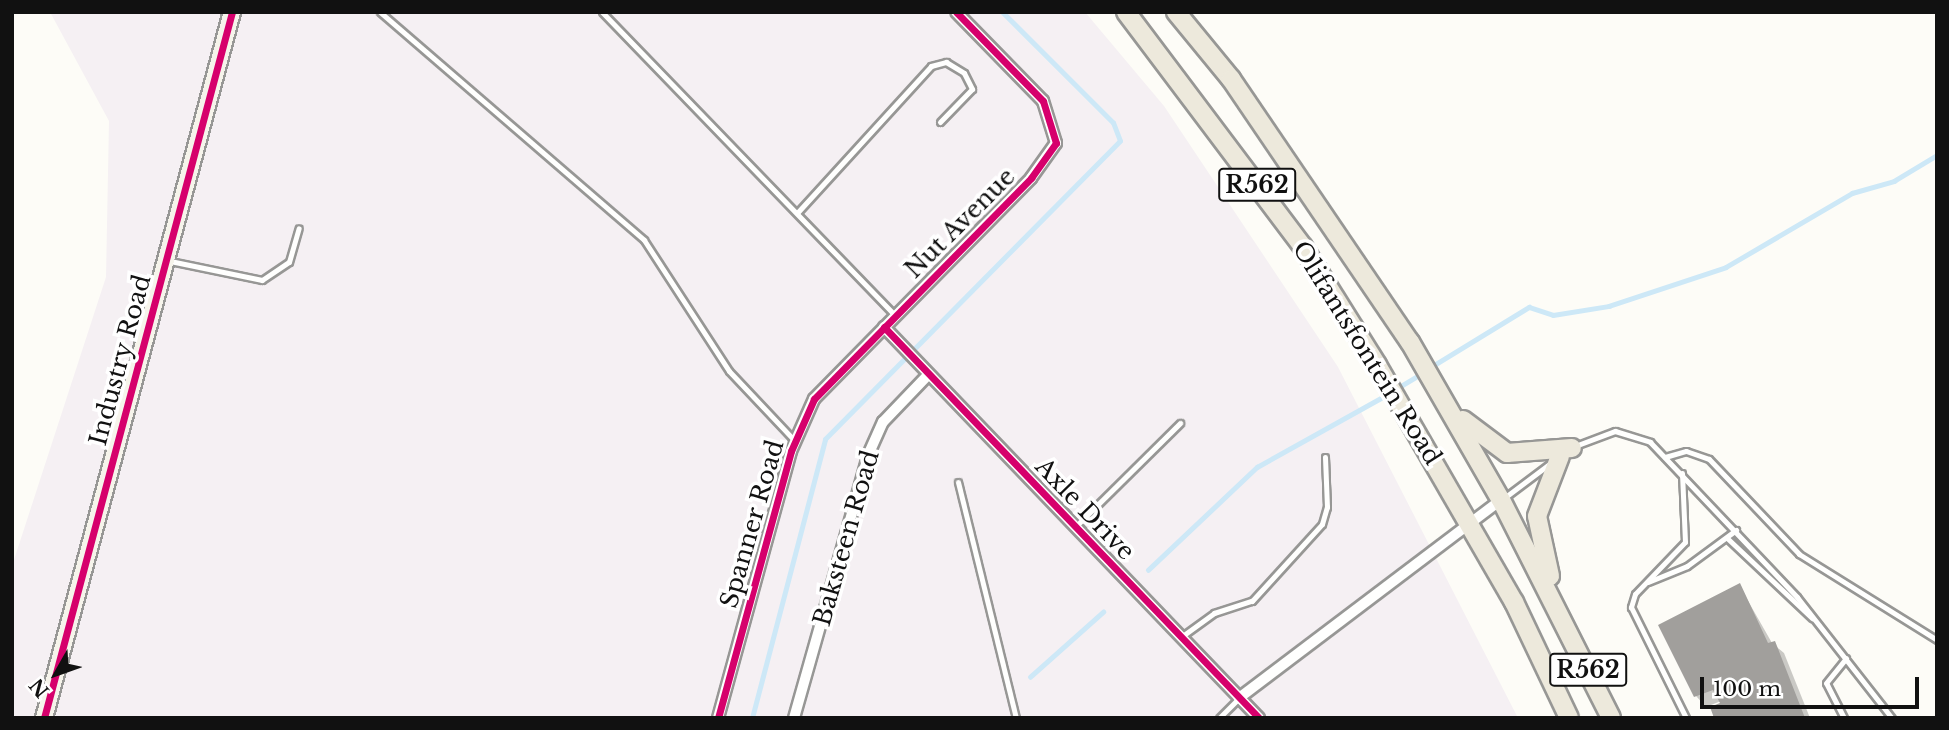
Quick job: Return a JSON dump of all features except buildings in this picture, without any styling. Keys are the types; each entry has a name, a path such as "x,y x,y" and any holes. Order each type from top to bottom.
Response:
{"main road":[{"name":"Olifantsfontein Road","path":"1126,12 1303,247 1403,407 1471,525 1569,718"},
{"name":"Olifantsfontein Road","path":"1176,12 1231,79 1410,342 1501,500 1566,622 1611,718"},
{"path":"1438,389 1470,428 1500,451 1529,455 1566,452 1537,526 1566,622"}],"street":[{"name":"Industry Road","path":"44,718 232,12"},
{"name":"Nut Avenue","path":"884,327 1031,178 1056,143 1044,101 956,12"},
{"name":"Spanner Road","path":"718,718 794,440 814,399 884,327"},
{"name":"Axle Drive","path":"884,327 1239,698 1252,716"},
{"name":"Baksteen Road","path":"794,718 869,453 883,422 928,375"},
{"path":"1239,698 1501,500"}],"lane":[{"path":"380,12 644,240 729,370 794,440"},
{"path":"603,12 895,315"},
{"path":"797,213 931,66 946,62 964,73 972,89 940,122"},
{"path":"167,260 262,280 289,262 299,228"},
{"path":"1075,527 1180,424"},
{"path":"1501,500 1566,452 1602,432 1622,431 1665,457 1736,530 1817,622 1892,718"},
{"path":"1665,457 1686,451 1709,459 1735,480 1790,547 1937,640"},
{"path":"1181,638 1214,614 1252,601 1322,524 1327,507 1325,457"},
{"path":"1682,473 1686,537 1632,600 1633,618 1686,718"},
{"path":"958,482 1016,718"},
{"path":"1645,583 1727,538 1736,530"},
{"path":"1727,538 1817,622"},
{"path":"1844,718 1826,683 1846,657"},
{"path":"1219,718 1239,698"}],"shaded area":[{"path":"50,12 1085,12 1164,106 1338,367 1518,718 12,718 12,566 106,277 109,121"}],"waterway":[{"path":"752,718 825,439 1120,141 1113,123 1002,12"},
{"path":"1431,367 1529,307 1553,315 1609,306 1726,267 1852,193 1894,181 1937,155"},
{"path":"1396,389 1424,372"},
{"path":"1148,570 1257,467 1388,394"},
{"path":"1030,677 1103,612"}],"cycle path":[{"path":"44,718 232,12"},
{"path":"718,718 791,451 814,399 1031,178 1056,143 1043,101 956,12"},
{"path":"884,327 1259,718"}]}
